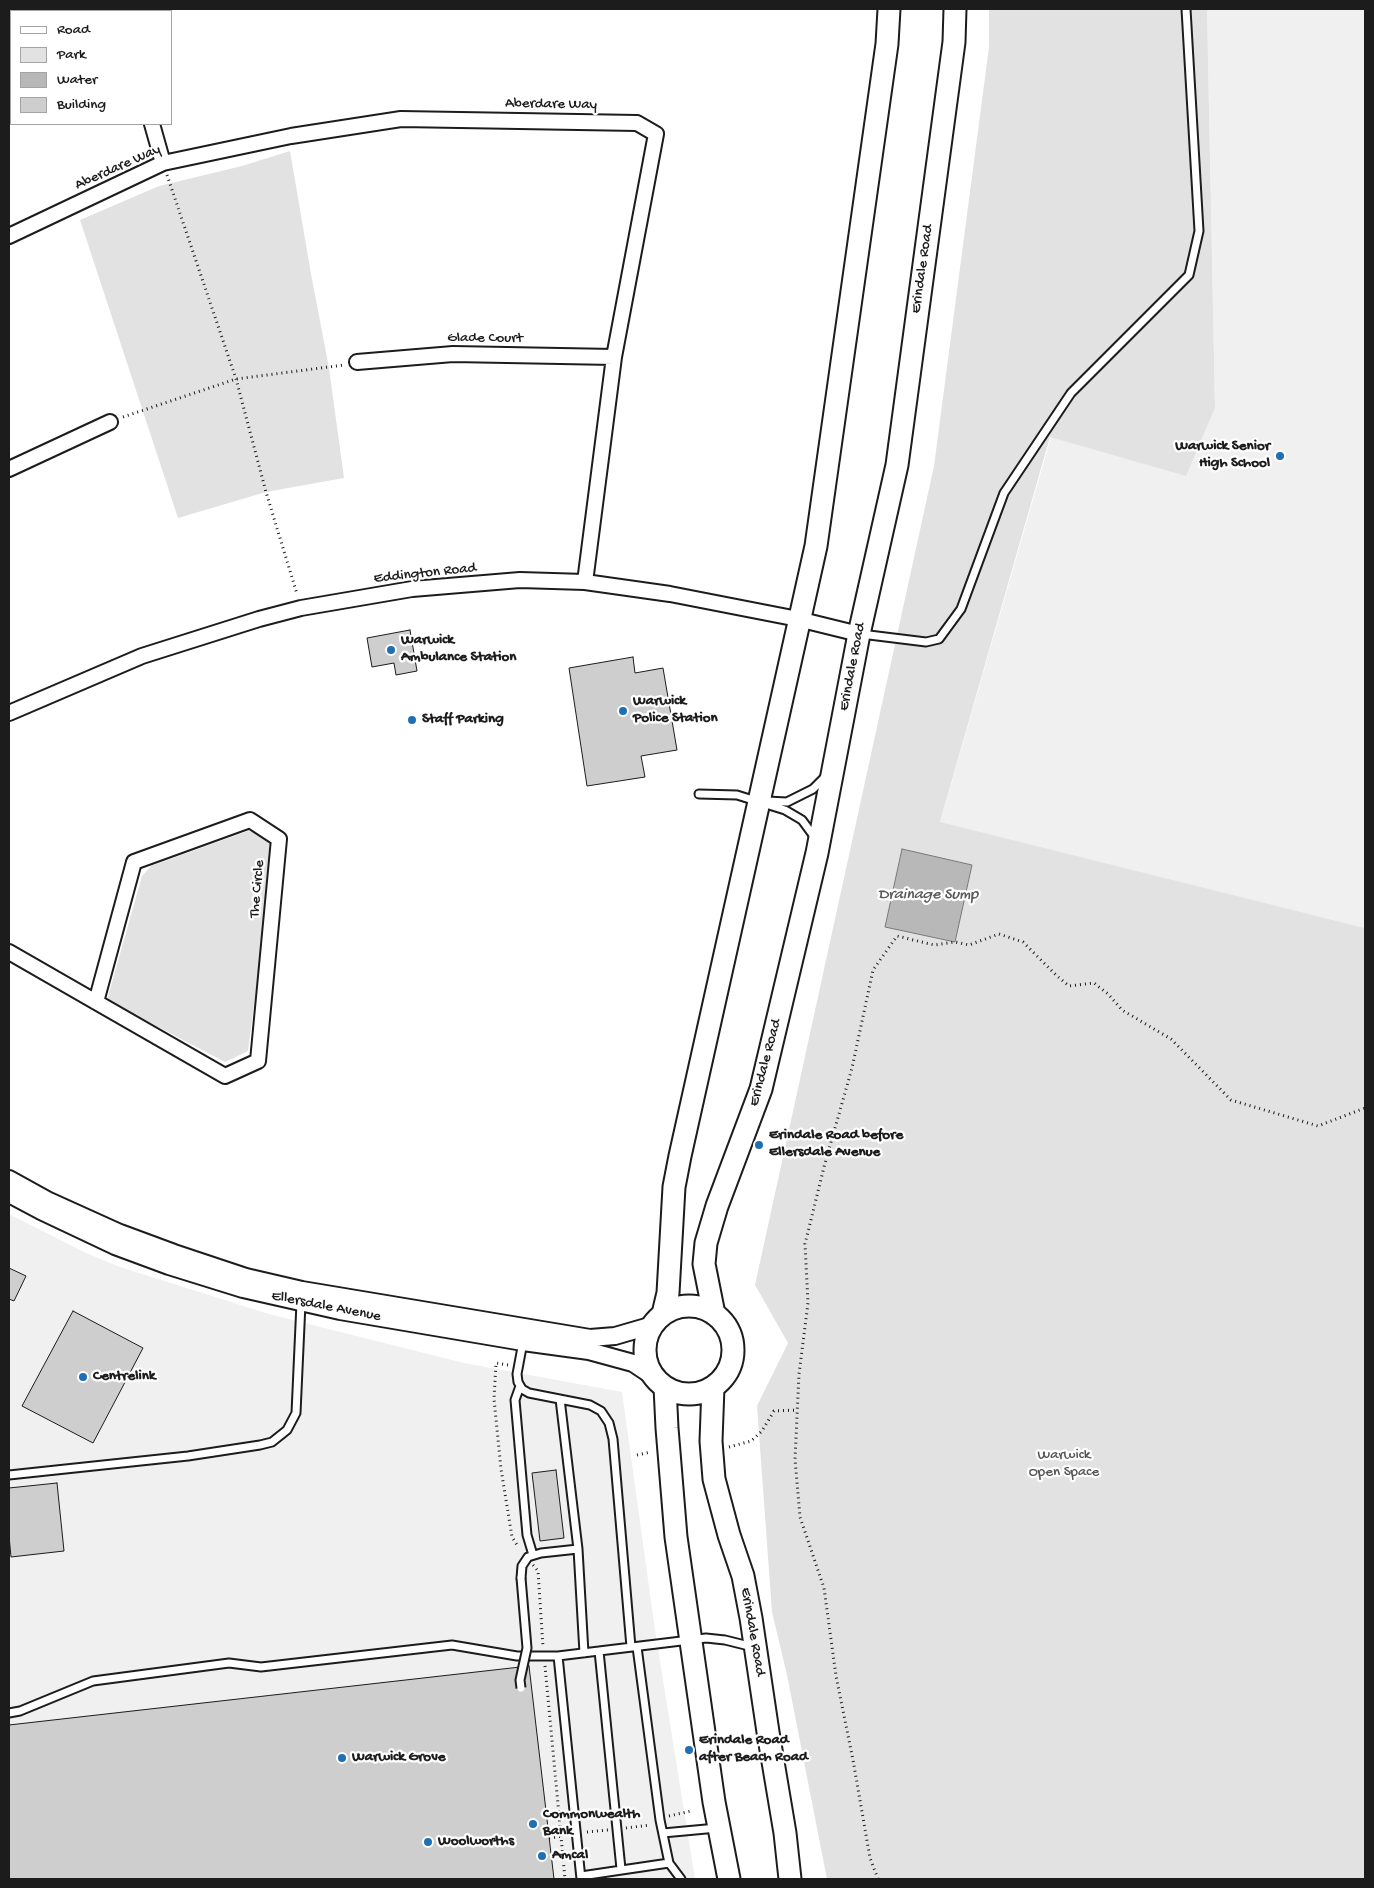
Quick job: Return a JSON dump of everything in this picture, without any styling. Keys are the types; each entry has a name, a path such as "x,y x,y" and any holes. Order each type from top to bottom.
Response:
{"main road":[{"path":"713,1387 697,1393 681,1393 660,1382 647,1365 645,1351 647,1338 658,1320 668,1293 674,1186 691,1100 726,956 798,619 816,546 887,44 889,9"},
{"name":"Erindale Road","path":"790,1879 785,1833 743,1576 729,1535 714,1479 712,1449 713,1387 727,1371 733,1351 731,1336 724,1324 714,1314 704,1264 706,1243 717,1206 761,1089 817,853 859,634 897,465 954,42 955,9"},
{"path":"658,1320 675,1308 689,1306 702,1308 714,1314"},
{"path":"660,1382 670,1451 676,1537 690,1640 719,1828 729,1879"}],"street":[{"name":"Aberdare Way","path":"9,236 163,163 291,136 401,119 637,123 656,134 614,357 585,582"},
{"path":"152,125 163,163"},
{"name":"Glade Court","path":"357,362 453,354 614,357"},
{"path":"9,469 110,422"},
{"name":"Eddington Road","path":"9,713 142,656 259,619 301,608 412,589 520,580 585,582 670,594 798,619 859,634"},
{"name":"The Circle","path":"9,952 96,1002 225,1076 258,1061 279,839 250,820 134,862 96,1002"},
{"name":"Ellersdale Avenue","path":"9,1179 47,1200 120,1233 174,1254 302,1297 523,1342 589,1351 633,1363 660,1382"},
{"name":"Ellersdale Avenue","path":"9,1194 82,1230 142,1256 243,1289 590,1338 615,1336 658,1320"}],"lane":[{"path":"859,634 926,642 939,639 961,609 1004,493 1071,393 1188,275 1199,230 1186,9"},
{"path":"759,800 787,802 813,788 833,769"},
{"path":"699,794 737,795 759,800 785,810 802,820 813,835 817,853"},
{"path":"9,1476 188,1456 272,1442 287,1430 296,1413 302,1297"},
{"path":"523,1342 518,1379 520,1386 515,1400 530,1556"},
{"path":"520,1386 529,1393 590,1404 605,1416 612,1431 634,1647 663,1834 669,1863 681,1879"},
{"path":"560,1399 578,1549 584,1653"},
{"path":"521,1688 520,1680 527,1648 521,1578 522,1566 530,1556 578,1549"},
{"path":"9,1713 20,1711 93,1681 230,1663 261,1667 452,1644 517,1656 558,1656 706,1638 725,1640 756,1648"},
{"path":"599,1651 621,1869"},
{"path":"558,1656 581,1877 621,1869 669,1863"},
{"path":"663,1834 719,1828"}],"path":[{"path":"163,163 236,379 266,492 301,608"},
{"path":"110,422 236,379 329,368 357,362"},
{"path":"878,1879 870,1858 836,1676 824,1588 800,1517 795,1459 799,1374 808,1303 805,1244 824,1167 852,1068 873,970 897,936 934,945 955,942 969,945 1000,934 1023,942 1069,986 1094,983 1108,994 1122,1010 1171,1039 1232,1100 1318,1126 1365,1108"},
{"path":"519,1366 496,1363 494,1399 500,1469 512,1537 530,1556 538,1571 565,1879"},
{"path":"712,1449 751,1441 762,1431 774,1411 797,1410"},
{"path":"637,1455 670,1451"}],"shaded area":[{"name":"Warwick Senior High School","path":"1207,9 1365,9 1365,928 940,823 1051,437 1186,475 1215,408"},
{"path":"9,1214 86,1253 120,1267 269,1314 464,1363 622,1392 655,1630 695,1879 9,1879"}],"green space":[{"name":"Warwick Open Space","path":"989,9 1207,9 1215,408 1186,476 1050,437 940,822 1365,928 1365,1879 827,1879 787,1675 772,1612 757,1406 788,1343 755,1285 934,466 989,47"},
{"path":"290,151 329,368 344,478 266,492 178,518 80,220 159,186 242,166"},
{"path":"248,831 267,836 275,844 248,1051 225,1062 107,1000 142,876 151,866"}],"water":[{"name":"Drainage Sump","path":"902,849 972,865 955,942 885,927"}],"building":[{"name":"Warwick Ambulance Station","path":"410,630 417,671 396,675 394,663 372,667 367,638"},
{"name":"Warwick Police Station","path":"633,657 635,673 663,668 677,750 641,756 645,777 587,786 569,668"},
{"path":"9,1268 26,1276 14,1301 9,1299"},
{"name":"Centrelink","path":"73,1311 143,1348 93,1443 22,1406"},
{"path":"556,1470 564,1538 540,1541 532,1473"},
{"path":"57,1483 64,1551 11,1557 9,1488"},
{"name":"Warwick Grove","path":"529,1666 554,1879 9,1879 9,1725"}],"place":[{"name":"Warwick Senior High School","path":"1280,456"},
{"name":"Warwick Ambulance Station","path":"391,650"},
{"name":"Warwick Police Station","path":"623,711"},
{"name":"Staff Parking","path":"412,720"},
{"name":"Erindale Road before Ellersdale Avenue","path":"759,1145"},
{"name":"Centrelink","path":"83,1377"},
{"name":"Erindale Road after Beach Road","path":"689,1750"},
{"name":"Warwick Grove","path":"342,1758"},
{"name":"Commonwealth Bank","path":"533,1824"},
{"name":"Woolworths","path":"428,1842"},
{"name":"Amcal","path":"542,1856"}]}
